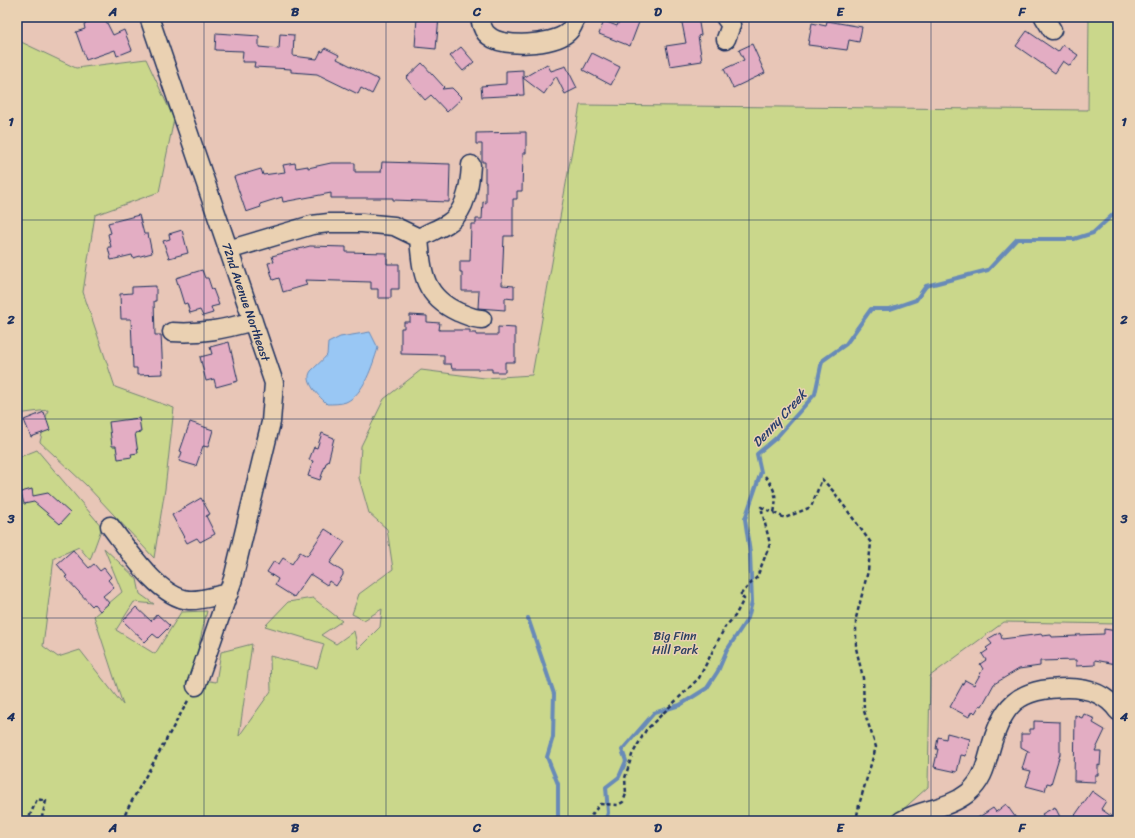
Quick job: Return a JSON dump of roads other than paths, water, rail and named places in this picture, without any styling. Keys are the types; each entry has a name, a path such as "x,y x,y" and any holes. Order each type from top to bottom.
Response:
{"street":[{"name":"72nd Avenue Northeast","path":"149,17 274,383 271,422 228,593 196,686"},
{"path":"480,17 483,29 489,37 514,44 554,39 567,33 576,17"},
{"path":"725,17 731,25 726,39"},
{"path":"419,238 449,223 462,206 470,186 470,165"},
{"path":"228,250 312,224 362,222 394,226 419,238"},
{"path":"419,238 422,270 430,290 436,299 452,309 474,319 482,319"},
{"path":"172,332 191,334 216,331 253,321"},
{"path":"110,526 144,570 175,596 190,600 228,593"},
{"path":"901,821 910,816 951,803 968,793 983,776 992,741 1004,714 1016,702 1030,692 1047,688 1079,688 1096,692 1112,702 1118,712"}],"water":[{"path":"370,332 378,348 370,371 358,393 346,402 339,404 327,404 313,389 309,380 311,371 327,355 328,343 340,337"}],"waterway":[{"name":"Denny Creek","path":"605,821 608,813 606,787 619,777 626,761 622,750 654,713 680,705 707,688 718,671 727,650 748,618 752,602 750,553 745,519 761,472 757,454 776,438 815,394 822,361 846,344 871,309 890,309 916,300 926,286 988,270 1017,239 1074,239 1093,233 1118,210"},
{"path":"528,618 554,694 553,737 547,757 558,784 558,821"}],"park label":[{"name":"Big Finn Hill Park","path":"675,643"}]}
